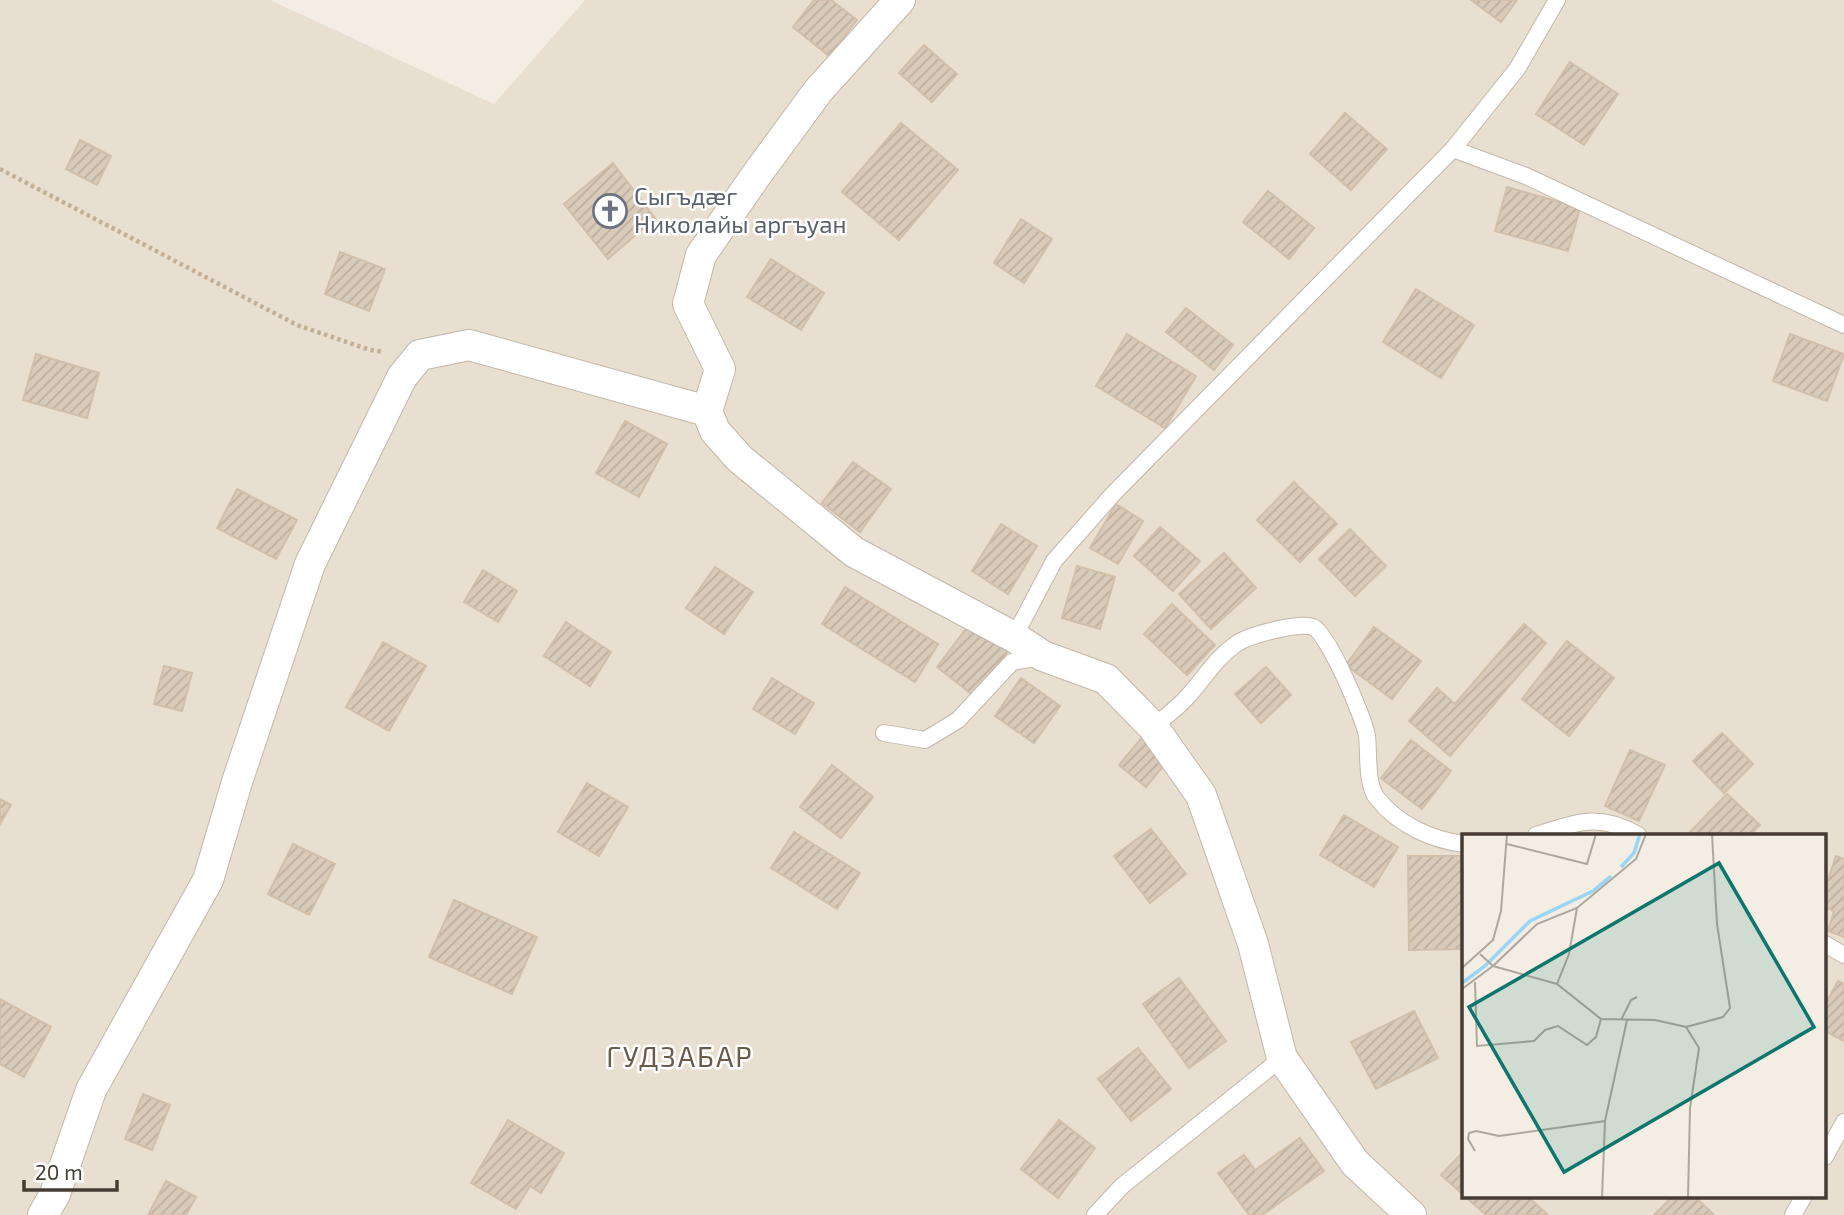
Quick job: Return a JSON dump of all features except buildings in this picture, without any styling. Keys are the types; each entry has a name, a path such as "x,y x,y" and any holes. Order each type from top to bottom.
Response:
{"street":[{"path":"900,0 818,91 701,255 688,304 720,369 707,411 715,431 740,459 854,552 1014,637 1043,656 1106,679 1153,727 1201,795 1253,944 1282,1058 1355,1163 1411,1215"},
{"path":"44,1215 55,1194 91,1090 208,880 237,782 310,565 402,377 420,355 469,345 707,411"}],"lane":[{"path":"1014,637 1055,561 1113,494 1452,149 1517,69 1558,0"},
{"path":"1452,149 1526,176 1844,325"},
{"path":"1153,727 1188,697 1218,659 1238,642 1293,627 1311,626 1318,630 1329,646 1350,689 1367,734 1368,765 1375,797 1408,826 1449,842 1462,844"},
{"path":"884,733 925,740 958,720 1012,662 1043,656"},
{"path":"1540,834 1593,820 1636,834"},
{"path":"1826,945 1844,955"},
{"path":"1095,1215 1122,1185 1282,1058"},
{"path":"1826,1155 1844,1122"},
{"path":"1793,1215 1803,1198"}],"path":[{"path":"0,169 297,325 370,350 420,355"}],"shaded area":[{"path":"0,0 270,0 494,104 585,0 1844,0 1844,1215 0,1215"}],"place":[{"name":"Сыгъдæг Николайы аргъуан","path":"610,211"}],"district":[{"name":"ГУДЗАБАР","path":"680,1057"}]}
